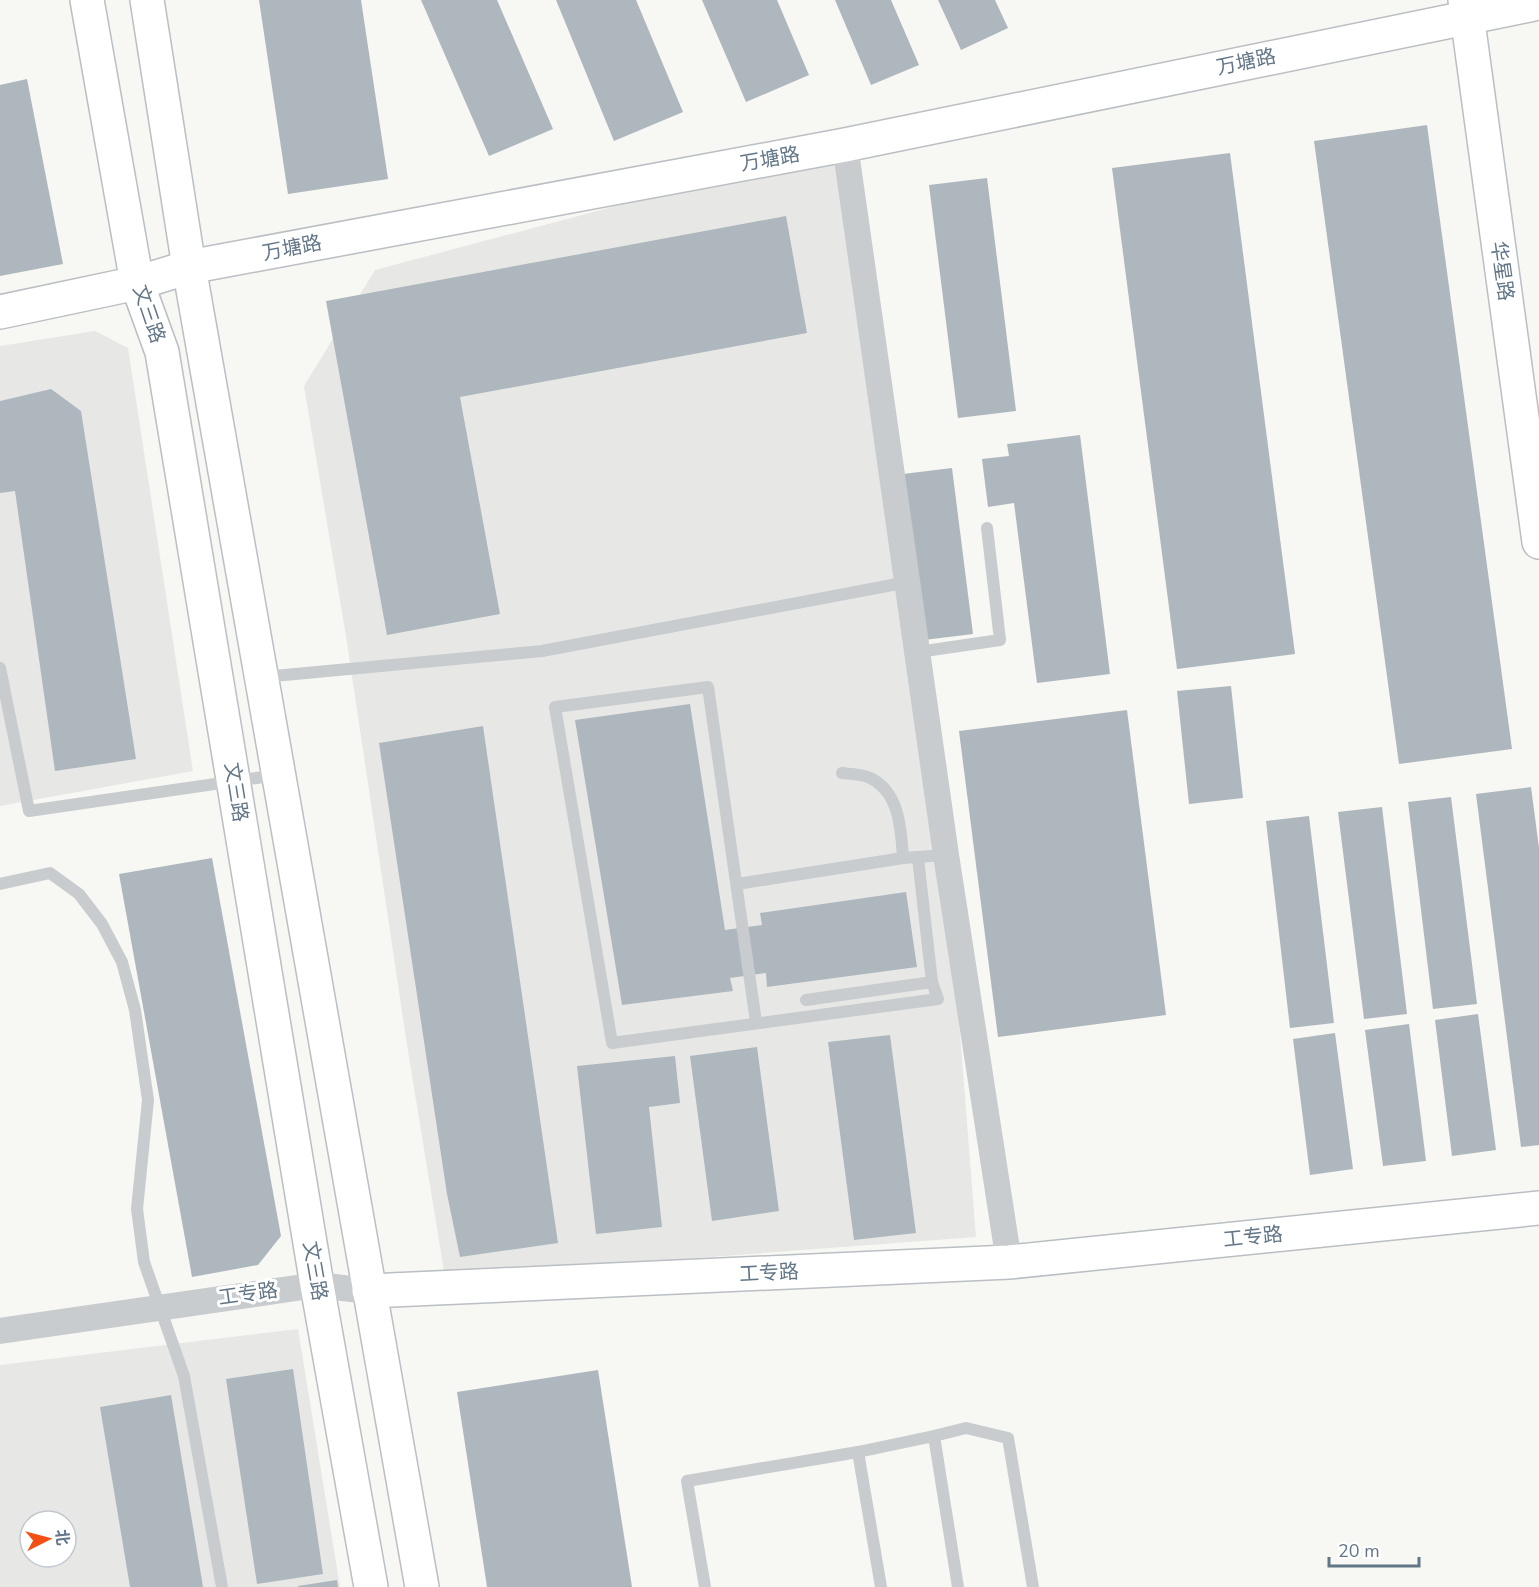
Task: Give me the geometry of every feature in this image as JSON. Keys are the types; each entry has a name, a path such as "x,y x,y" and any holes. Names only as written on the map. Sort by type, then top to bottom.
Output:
{"street":[{"name":"文三路","path":"87,0 138,283 162,352 317,1285 371,1587"},
{"path":"147,0 189,267 422,1587"},
{"name":"万塘路","path":"0,312 138,283 189,267 845,145 1466,8 1539,3"},
{"name":"华星路","path":"1466,8 1539,542"},
{"path":"845,145 946,855 1009,1262"},
{"name":"工专路","path":"0,1331 317,1285 369,1291 1009,1262 1539,1208"}],"lane":[{"path":"918,652 1000,640 987,528"},
{"path":"263,677 542,651 908,582"},
{"path":"0,668 29,811 279,775"},
{"path":"756,1022 708,687 555,707 612,1043 938,999 932,982 918,858"},
{"path":"842,773 870,778 891,795 901,827 903,858"},
{"path":"737,884 903,858 946,855"},
{"path":"0,884 50,873 79,894 102,924 122,962 135,1010 148,1100 137,1209 144,1262 184,1376 222,1587"},
{"path":"806,1000 932,982"},
{"path":"705,1587 687,1481 858,1452 966,1428 1008,1438 1033,1587"},
{"path":"934,1436 958,1587"},
{"path":"858,1452 881,1587"}],"shaded area":[{"path":"845,145 946,855 976,1237 445,1277 407,1045 346,636 304,386 375,270"},
{"path":"95,331 128,348 193,771 0,806 0,346"},
{"path":"298,1329 340,1587 0,1587 0,1365"}],"building":[{"path":"259,0 361,0 388,179 288,194"},
{"path":"421,0 497,0 553,129 489,156"},
{"path":"556,0 636,0 683,112 614,141"},
{"path":"702,0 777,0 809,75 746,102"},
{"path":"835,0 891,0 919,65 871,85"},
{"path":"938,0 995,0 1008,28 961,50"},
{"path":"27,79 63,264 0,276 0,85"},
{"path":"1427,125 1512,749 1399,764 1314,141"},
{"path":"1230,153 1295,654 1177,669 1112,168"},
{"path":"987,178 1016,411 958,418 929,185"},
{"path":"786,216 807,333 460,397 500,614 387,635 326,301"},
{"path":"51,389 81,411 136,759 55,771 15,491 0,493 0,401"},
{"path":"1080,435 1110,674 1037,683 1014,503 988,507 982,459 1009,456 1007,444"},
{"path":"952,468 973,634 924,640 903,474"},
{"path":"1231,686 1243,798 1189,804 1177,691"},
{"path":"690,704 725,930 762,925 760,913 906,892 917,967 767,987 766,973 730,978 733,991 622,1005 575,720"},
{"path":"1127,710 1166,1015 998,1037 959,731"},
{"path":"483,726 558,1243 460,1257 447,1194 379,743"},
{"path":"1531,787 1539,848 1539,1145 1521,1147 1476,794"},
{"path":"1451,797 1477,1004 1433,1009 1408,802"},
{"path":"1382,807 1407,1014 1364,1019 1338,812"},
{"path":"1309,816 1334,1023 1290,1028 1266,821"},
{"path":"212,858 281,1236 258,1265 192,1277 119,874"},
{"path":"1478,1014 1496,1150 1452,1156 1435,1020"},
{"path":"1409,1024 1426,1161 1383,1166 1365,1030"},
{"path":"1335,1033 1353,1169 1310,1175 1293,1039"},
{"path":"890,1035 916,1233 854,1240 828,1042"},
{"path":"757,1047 779,1211 712,1221 690,1056"},
{"path":"675,1056 680,1103 649,1107 662,1227 596,1234 577,1066"},
{"path":"293,1369 323,1574 257,1584 226,1379"},
{"path":"598,1370 632,1587 487,1587 457,1392"},
{"path":"171,1395 203,1587 130,1587 100,1407"},
{"path":"337,1580 338,1587 298,1587 298,1586"}]}
